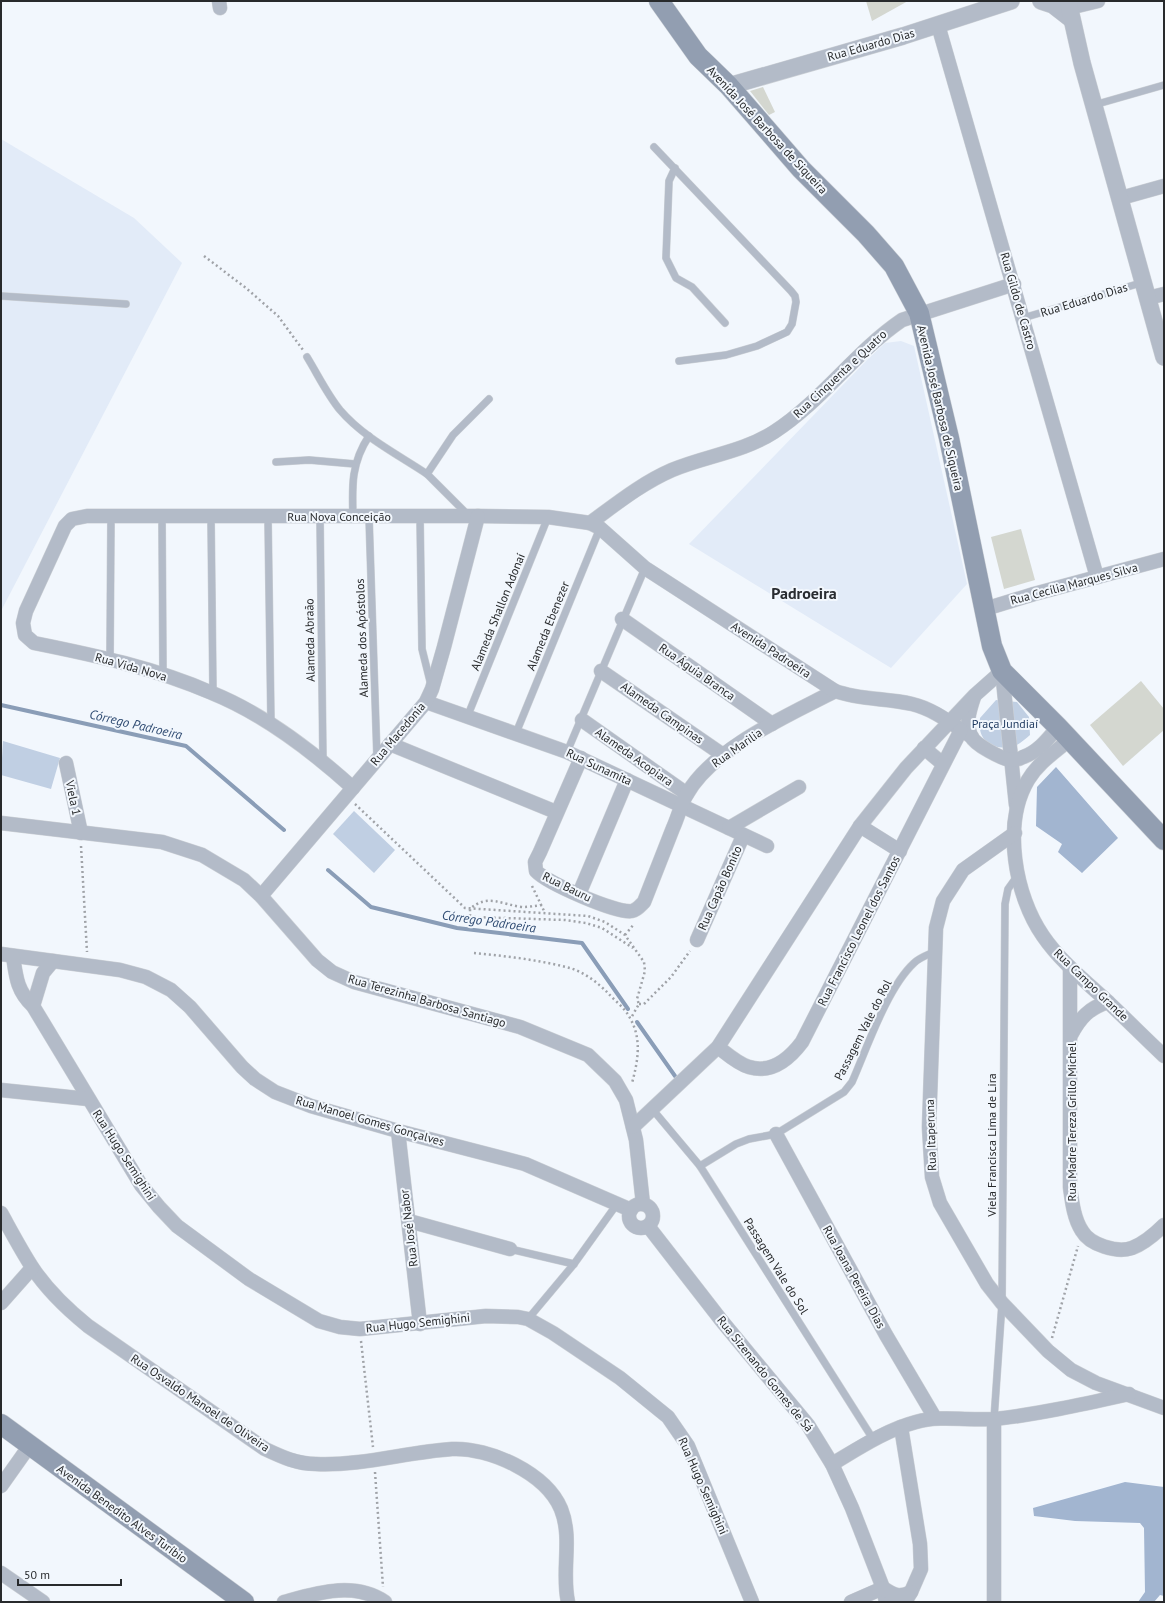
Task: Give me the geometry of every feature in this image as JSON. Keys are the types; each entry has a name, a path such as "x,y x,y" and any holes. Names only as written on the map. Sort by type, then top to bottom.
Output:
{"main road":[{"name":"Avenida José Barbosa de Siqueira","path":"659,1 698,56 729,86 801,170 866,234 894,266 919,313 948,438 992,646 1002,671 1164,840"},
{"name":"Avenida Benedito Alves Turíbio","path":"1,1424 244,1602"}],"street":[{"name":"Rua Eduardo Dias","path":"729,86 938,25 1011,1"},
{"path":"1041,1 1069,10 1098,1"},
{"path":"1069,10 1094,105 1121,198 1152,291 1164,357"},
{"name":"Rua Gildo de Castro","path":"938,25 1024,318 1097,577"},
{"path":"1121,198 1164,186"},
{"name":"Rua Cinquenta e Quatro","path":"595,525 648,482 672,470 742,448 774,432 808,406 888,330 902,320 919,313 1014,284"},
{"name":"Rua Nova Conceição","path":"87,516 548,517 595,525"},
{"name":"Rua Vida Nova","path":"87,516 72,519 65,526 26,611 23,623 24,634 34,643 110,659 213,693 271,724 323,763 350,792"},
{"name":"Rua Macedonia","path":"260,896 426,702 432,689 474,516"},
{"name":"Avenida Padroeira","path":"595,525 645,568 835,691 863,699 912,704 928,710 966,734"},
{"name":"Rua Cecília Marques Silva","path":"985,609 1034,594 1164,559"},
{"name":"Rua Águia Branca","path":"622,619 772,724"},
{"name":"Alameda Campinas","path":"601,671 723,755"},
{"path":"633,1127 653,1110 718,1047 860,826 924,748 975,694 1002,671"},
{"name":"Rua Campo Grande","path":"1002,671 1017,813 1014,853 1023,898 1032,919 1043,938 1070,968 1164,1056"},
{"name":"Rua Marilia","path":"644,902 684,800 702,774 723,755 772,724 835,691"},
{"path":"975,694 969,713 969,724 966,734 984,748 1012,760 1023,758 1034,752 1048,740 1064,734"},
{"name":"Rua Sunamita","path":"426,702 468,715 567,752 627,780 684,800 743,836 767,846"},
{"name":"Alameda Acopiara","path":"582,720 684,800"},
{"name":"Rua Francisco Leonel dos Santos","path":"718,1047 749,1067 759,1068 784,1062 792,1055 802,1042 943,764 966,734"},
{"name":"Rua Campo Grande","path":"1017,813 1028,781 1064,734"},
{"path":"390,744 556,812"},
{"path":"924,748 943,764"},
{"name":"Rua Bauru","path":"581,758 535,862 536,871 555,884 623,911 638,909 644,902"},
{"name":"Viela 1","path":"66,764 81,833"},
{"path":"579,894 627,780"},
{"path":"729,828 799,787"},
{"name":"Rua Terezinha Barbosa Santiago","path":"1,823 162,842 202,855 244,880 317,960 332,972 354,982 520,1027 588,1055 615,1081 626,1100 636,1140 637,1207"},
{"path":"860,826 900,851"},
{"name":"Rua Itaperuna","path":"1015,833 963,870 943,901 936,928 929,1127 932,1177 940,1203 987,1284 1002,1303 1048,1351 1071,1370 1096,1383 1130,1394 1164,1408"},
{"name":"Rua Capão Bonito","path":"697,940 743,836"},
{"name":"Rua Manoel Gomes Gonçalves","path":"7,955 120,970 146,977 171,990 190,1007 242,1067 255,1079 275,1092 311,1106 398,1132 525,1164 617,1204 637,1207"},
{"name":"Rua Hugo Semighini","path":"7,955 23,997 33,1006 141,1185 159,1208 177,1226 249,1279 319,1321 340,1327 360,1329 486,1316 518,1317 528,1319 553,1333 620,1378 668,1416 688,1446 752,1602"},
{"path":"33,1006 39,981 43,973 53,961"},
{"name":"Rua Madre Tereza Grillo Michel","path":"1070,968 1070,1187 1072,1208 1082,1232 1098,1245 1113,1248 1131,1248 1153,1236 1164,1225"},
{"name":"Rua Madre Tereza Grillo Michel","path":"1071,1036 1085,1013 1095,1006 1108,1002"},
{"path":"1,1090 88,1099"},
{"name":"Rua José Nabor","path":"398,1132 404,1196 409,1221 420,1324"},
{"name":"Rua Joana Pereira Dias","path":"776,1134 886,1335 935,1418"},
{"path":"648,1206 653,1212 653,1220 648,1226 640,1228 633,1225 629,1218 637,1207 648,1206"},
{"name":"Rua Osvaldo Manoel de Oliveira","path":"1,1213 32,1268 54,1295 88,1326 264,1449 291,1461 315,1464 374,1461 453,1449 481,1452 513,1464 528,1472 545,1486 560,1508 566,1526 568,1602"},
{"path":"409,1221 510,1249"},
{"name":"Rua Sizenando Gomes de Sá","path":"648,1226 808,1425 832,1464 852,1508 883,1588 886,1602"},
{"path":"1,1303 32,1268"},
{"path":"832,1464 873,1439 901,1427 935,1418 962,1420 994,1419 1062,1409 1130,1394"},
{"path":"994,1419 994,1602"},
{"path":"851,1602 883,1588 895,1596 908,1597 921,1569 920,1544 901,1427"},
{"path":"1,1486 30,1445"},
{"path":"1,1573 43,1602"},
{"path":"284,1602 324,1592 344,1590 361,1592 385,1602"}],"lane":[{"path":"1094,105 1164,85"},
{"path":"654,147 791,291 795,296 796,302 792,324 787,332 757,346 726,355 679,361"},
{"path":"675,168 669,181 666,258 676,278 692,287 724,323"},
{"name":"Rua Eduardo Dias","path":"1024,318 1152,291"},
{"path":"1,296 126,304"},
{"path":"307,357 340,409 369,436 427,474 474,516"},
{"path":"427,474 453,435 489,399"},
{"path":"353,517 352,486 355,464 369,436"},
{"path":"276,462 309,460 355,464"},
{"path":"110,659 111,516"},
{"path":"162,516 163,676"},
{"path":"420,516 422,649 432,689"},
{"path":"211,517 213,693"},
{"path":"268,517 271,724"},
{"name":"Alameda Abraão","path":"320,517 323,763"},
{"name":"Alameda dos Apóstolos","path":"369,517 377,758"},
{"name":"Alameda Shallon Adonaí","path":"468,715 548,517"},
{"name":"Alameda Ebenezer","path":"516,733 595,525"},
{"path":"567,752 582,720 622,619 645,568"},
{"name":"Viela Francisca Lima de Lira","path":"994,1419 1002,1303 1005,904 1008,889 1018,875"},
{"name":"Passagem Vale do Rol","path":"700,1166 736,1144 749,1138 776,1134 844,1092 852,1082 892,991 913,964 919,959 936,951"},
{"name":"Passagem Vale do Sol","path":"653,1110 700,1166 873,1439"},
{"path":"528,1319 574,1264 617,1204"},
{"path":"510,1249 574,1264"}],"path":[{"path":"204,256 246,288 278,316 307,357"},
{"path":"350,792 465,908 588,916 605,922 625,935 644,962 645,971 637,999 639,1004 631,1018"},
{"path":"81,833 88,966"},
{"path":"530,882 542,904 545,913"},
{"path":"470,909 481,902 504,902 522,907 542,904"},
{"path":"470,909 470,915 474,917 565,920 586,923 602,928 634,948"},
{"path":"565,920 568,914"},
{"path":"625,935 635,922"},
{"path":"639,1004 644,1004 671,977 697,940"},
{"path":"474,953 505,956 572,969 590,978 604,989 631,1018 636,1036 639,1059 626,1100"},
{"path":"1048,1351 1082,1232"},
{"path":"360,1329 374,1461 385,1602"}],"shaded area":[{"path":"1,139 134,218 182,263 1,611"},
{"path":"901,341 914,346 967,584 891,668 689,544 867,360 885,343"},
{"path":"1056,767 1118,838 1082,873 1058,852 1062,844 1036,826 1037,787"},
{"path":"1125,1482 1164,1487 1164,1596 1160,1595 1154,1602 1138,1602 1145,1592 1144,1528 1140,1523 1075,1521 1034,1516 1033,1508"}],"green space":[{"name":"Praça Jundiaí","path":"996,700 1017,702 1029,717 1030,735 1012,747 997,747 991,745 983,738 980,718"},
{"path":"3,741 60,758 51,789 1,775"},
{"path":"354,811 395,850 374,873 333,834"}],"building":[{"path":"866,1 908,1 872,21"},
{"path":"763,87 775,112 769,115 750,91"},
{"path":"1021,529 1035,580 1004,589 991,537"},
{"path":"1141,681 1164,709 1164,730 1123,766 1090,725"}],"waterway":[{"name":"Córrego Padroeira","path":"1,705 186,746 284,830"},
{"name":"Córrego Padroeira","path":"328,870 371,907 457,928 582,943 628,1009"},
{"name":"Córrego Padroeira","path":"637,1022 675,1076"}],"district":[{"name":"Padroeira","path":"804,593"}]}
